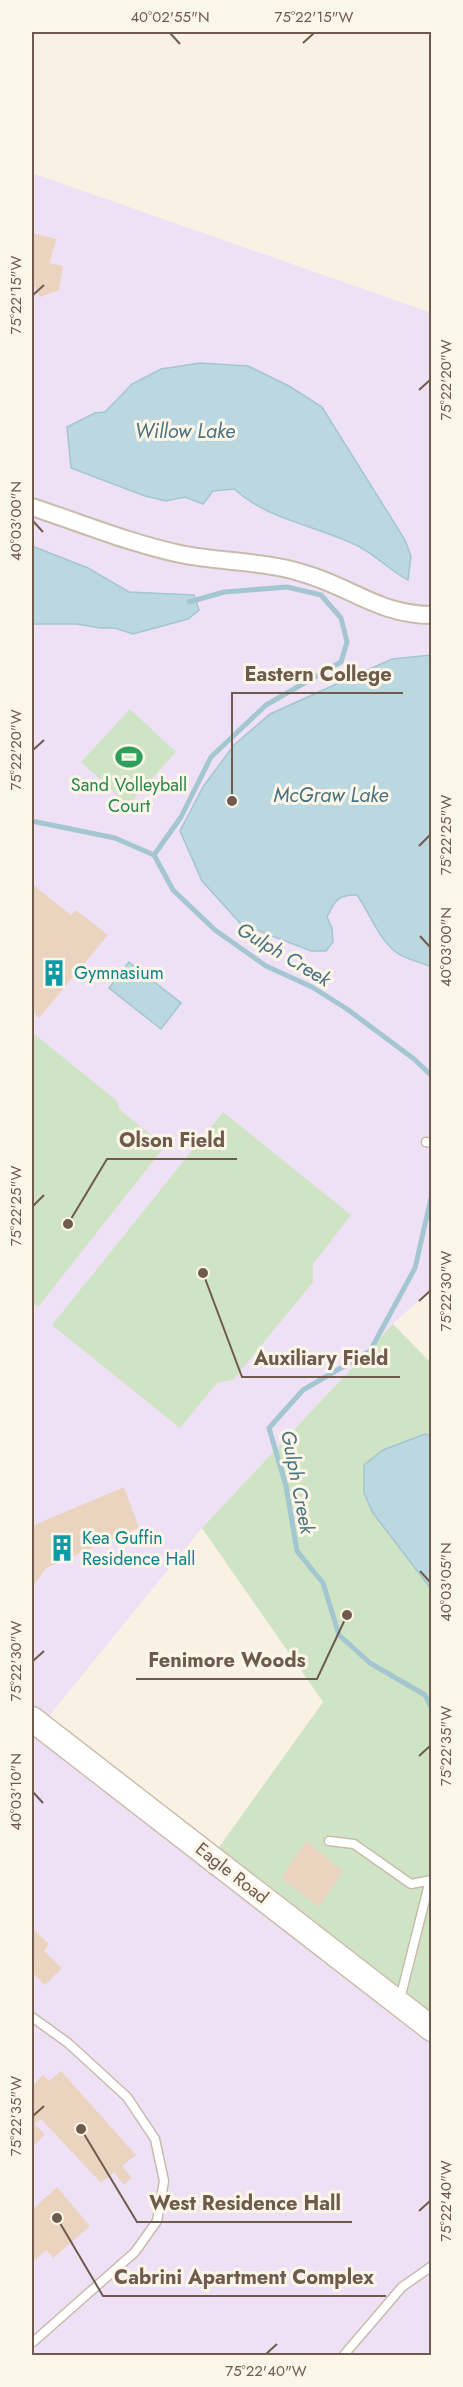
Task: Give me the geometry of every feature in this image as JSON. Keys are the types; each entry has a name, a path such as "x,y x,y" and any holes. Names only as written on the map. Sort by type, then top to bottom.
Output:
{"street":[{"path":"32,507 138,543 181,554 305,573 383,608 412,615 432,615"},
{"name":"Eagle Road","path":"32,1719 432,2029"}],"lane":[{"path":"329,1841 354,1844 411,1884 431,1880 399,2003"},
{"path":"32,2017 68,2043 127,2097 155,2139 164,2181 157,2221 135,2252 32,2343"},
{"path":"343,2355 402,2287 432,2266"}],"shaded area":[{"path":"32,173 432,313 431,1289 393,1324 202,1528 41,1726 431,2029 431,2355 32,2356"}],"green space":[{"name":"Sand Volleyball Court","path":"130,709 176,752 128,805 81,762"},
{"path":"32,1032 117,1101 120,1110 165,1146 38,1307 32,1302"},
{"path":"223,1112 351,1215 313,1264 313,1282 233,1380 217,1383 180,1428 52,1325"},
{"path":"393,1324 431,1363 431,2032 212,1857 323,1702 202,1528"}],"water":[{"name":"Willow Lake","path":"200,363 248,366 289,386 322,407 405,540 411,556 408,580 358,546 278,516 248,500 234,489 213,491 203,504 185,497 166,501 145,496 71,468 67,427 95,413 105,412 132,384 161,369"},
{"path":"32,546 88,568 129,592 194,595 199,610 188,619 133,634 115,628 77,624 32,624"},
{"name":"McGraw Lake","path":"431,655 431,967 401,955 390,947 357,895 341,897 332,907 327,917 332,928 333,942 326,951 311,951 241,924 202,881 180,831 203,787 234,745 270,714 392,659"},
{"path":"129,962 181,1003 161,1029 109,988"},
{"path":"425,1434 432,1437 431,1589 373,1513 364,1493 364,1465 383,1450"}],"building":[{"path":"32,233 57,239 49,263 63,266 59,290 40,297 32,284"},
{"name":"Gymnasium","path":"32,884 71,915 76,910 108,935 39,1018 32,1012"},
{"name":"Kea Guffin Residence Hall","path":"124,1487 139,1528 46,1568 32,1588 32,1526"},
{"path":"306,1841 343,1871 319,1907 281,1878"},
{"path":"32,1928 49,1944 44,1951 62,1968 45,1985 32,1972 35,1965 32,1962"},
{"path":"61,2071 136,2155 122,2166 132,2178 124,2185 114,2172 101,2183 41,2119 34,2124 45,2134 32,2146 32,2086 43,2075 49,2081"},
{"path":"57,2187 90,2226 53,2258 46,2250 32,2263 32,2210"}],"waterway":[{"path":"154,855 181,817 211,757 266,705 341,662 347,642 341,618 321,595 287,587 224,592 189,602"},
{"name":"Gulph Creek","path":"32,821 115,838 154,855 173,890 215,930 266,966 312,987 347,1009 414,1059 432,1076"},
{"name":"Gulph Creek","path":"432,1194 415,1268 370,1351 303,1390 269,1428 286,1486 297,1551 323,1583 339,1635 370,1663 425,1695 432,1709"}],"place":[{"name":"Sand Volleyball Court","path":"129,757"},
{"name":"Eastern College","path":"232,801"},
{"name":"Gymnasium","path":"54,973"},
{"name":"Olson Field","path":"68,1224"},
{"name":"Auxiliary Field","path":"203,1273"},
{"name":"Kea Guffin Residence Hall","path":"62,1548"},
{"name":"Fenimore Woods","path":"347,1615"},
{"name":"West Residence Hall","path":"81,2129"},
{"name":"Cabrini Apartment Complex","path":"57,2218"}]}
